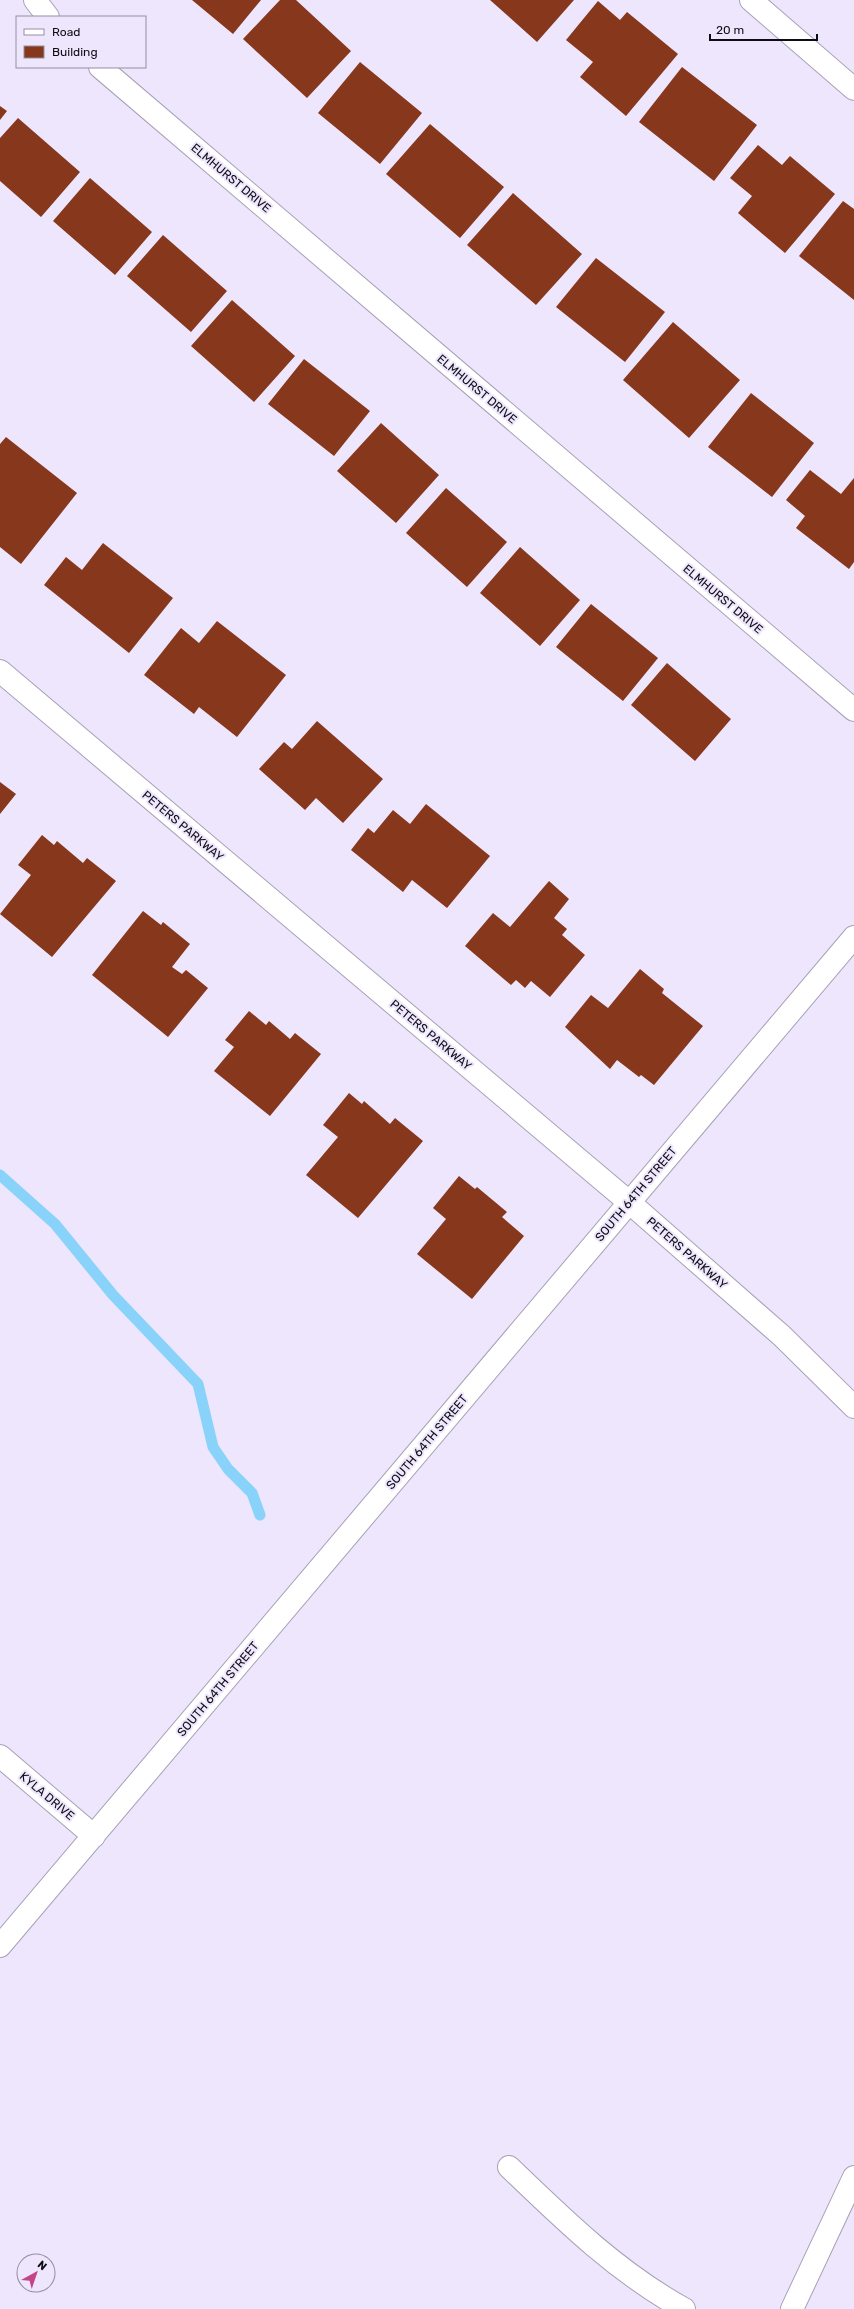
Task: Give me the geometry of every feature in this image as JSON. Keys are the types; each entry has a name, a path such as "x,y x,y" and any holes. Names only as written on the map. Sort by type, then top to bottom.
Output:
{"street":[{"path":"35,0 47,16"},
{"path":"751,0 854,89"},
{"name":"ELMHURST DRIVE","path":"101,68 854,710"},
{"name":"PETERS PARKWAY","path":"0,671 630,1203 782,1336 854,1407"},
{"name":"SOUTH 64TH STREET","path":"0,1946 854,937"},
{"name":"KYLA DRIVE","path":"0,1756 94,1836"},
{"path":"509,2168 608,2258 643,2284 684,2309"},
{"path":"792,2309 854,2177"}],"building":[{"path":"192,0 261,0 233,34"},
{"path":"280,0 296,0 351,51 307,98 243,39"},
{"path":"490,0 574,0 537,42"},
{"path":"598,1 620,20 627,12 678,54 626,116 580,77 593,62 566,40"},
{"path":"360,62 422,113 380,164 318,113"},
{"path":"682,67 757,125 714,181 639,122"},
{"path":"0,106 7,111 0,120"},
{"path":"18,118 80,172 41,217 0,181 0,138"},
{"path":"430,124 504,187 460,238 386,174"},
{"path":"758,145 782,165 790,156 835,194 785,253 738,213 752,196 730,178"},
{"path":"90,178 152,232 115,275 53,221"},
{"path":"513,193 582,254 536,305 467,245"},
{"path":"843,201 854,209 854,300 799,256"},
{"path":"163,235 227,291 191,332 127,276"},
{"path":"596,258 665,312 625,362 556,307"},
{"path":"232,300 295,356 254,402 191,346"},
{"path":"673,322 740,380 689,438 623,380"},
{"path":"304,359 370,411 334,456 268,404"},
{"path":"751,393 814,443 772,497 708,447"},
{"path":"381,423 439,475 396,523 337,471"},
{"path":"6,437 77,493 21,564 0,547 0,444"},
{"path":"810,470 841,494 854,478 854,562 849,569 796,528 805,516 786,500"},
{"path":"446,488 507,542 467,587 406,533"},
{"path":"103,543 173,598 129,653 44,585 66,557 82,570"},
{"path":"520,547 580,600 540,646 480,593"},
{"path":"591,604 658,658 623,701 556,647"},
{"path":"217,621 286,675 237,737 199,707 194,714 144,675 181,628 199,643"},
{"path":"667,663 731,719 695,761 631,705"},
{"path":"317,721 383,779 343,823 316,798 305,810 259,769 284,742 292,749"},
{"path":"0,782 16,794 0,814"},
{"path":"426,804 490,856 447,908 412,880 403,892 351,850 368,828 374,833 393,810 410,824"},
{"path":"42,835 54,845 57,841 83,863 87,858 116,881 52,957 0,914 31,875 18,865"},
{"path":"549,881 569,899 554,918 567,929 562,935 585,955 550,997 531,981 525,988 516,980 511,985 465,946 493,913 510,927"},
{"path":"143,911 161,925 163,922 190,944 172,967 182,974 186,970 208,988 168,1037 92,975"},
{"path":"640,969 664,989 662,993 703,1026 654,1085 641,1075 639,1077 617,1060 610,1069 565,1027 591,995 608,1008"},
{"path":"249,1011 266,1025 269,1021 290,1039 295,1033 321,1054 270,1116 214,1071 234,1047 225,1040"},
{"path":"349,1093 362,1104 364,1101 390,1124 395,1118 423,1141 358,1218 306,1175 338,1137 323,1125"},
{"path":"459,1176 475,1189 477,1187 507,1212 502,1217 524,1236 472,1299 417,1254 446,1219 433,1208"}],"waterway":[{"path":"0,1175 55,1224 113,1295 198,1384 213,1447 228,1469 252,1493 260,1515"}]}
